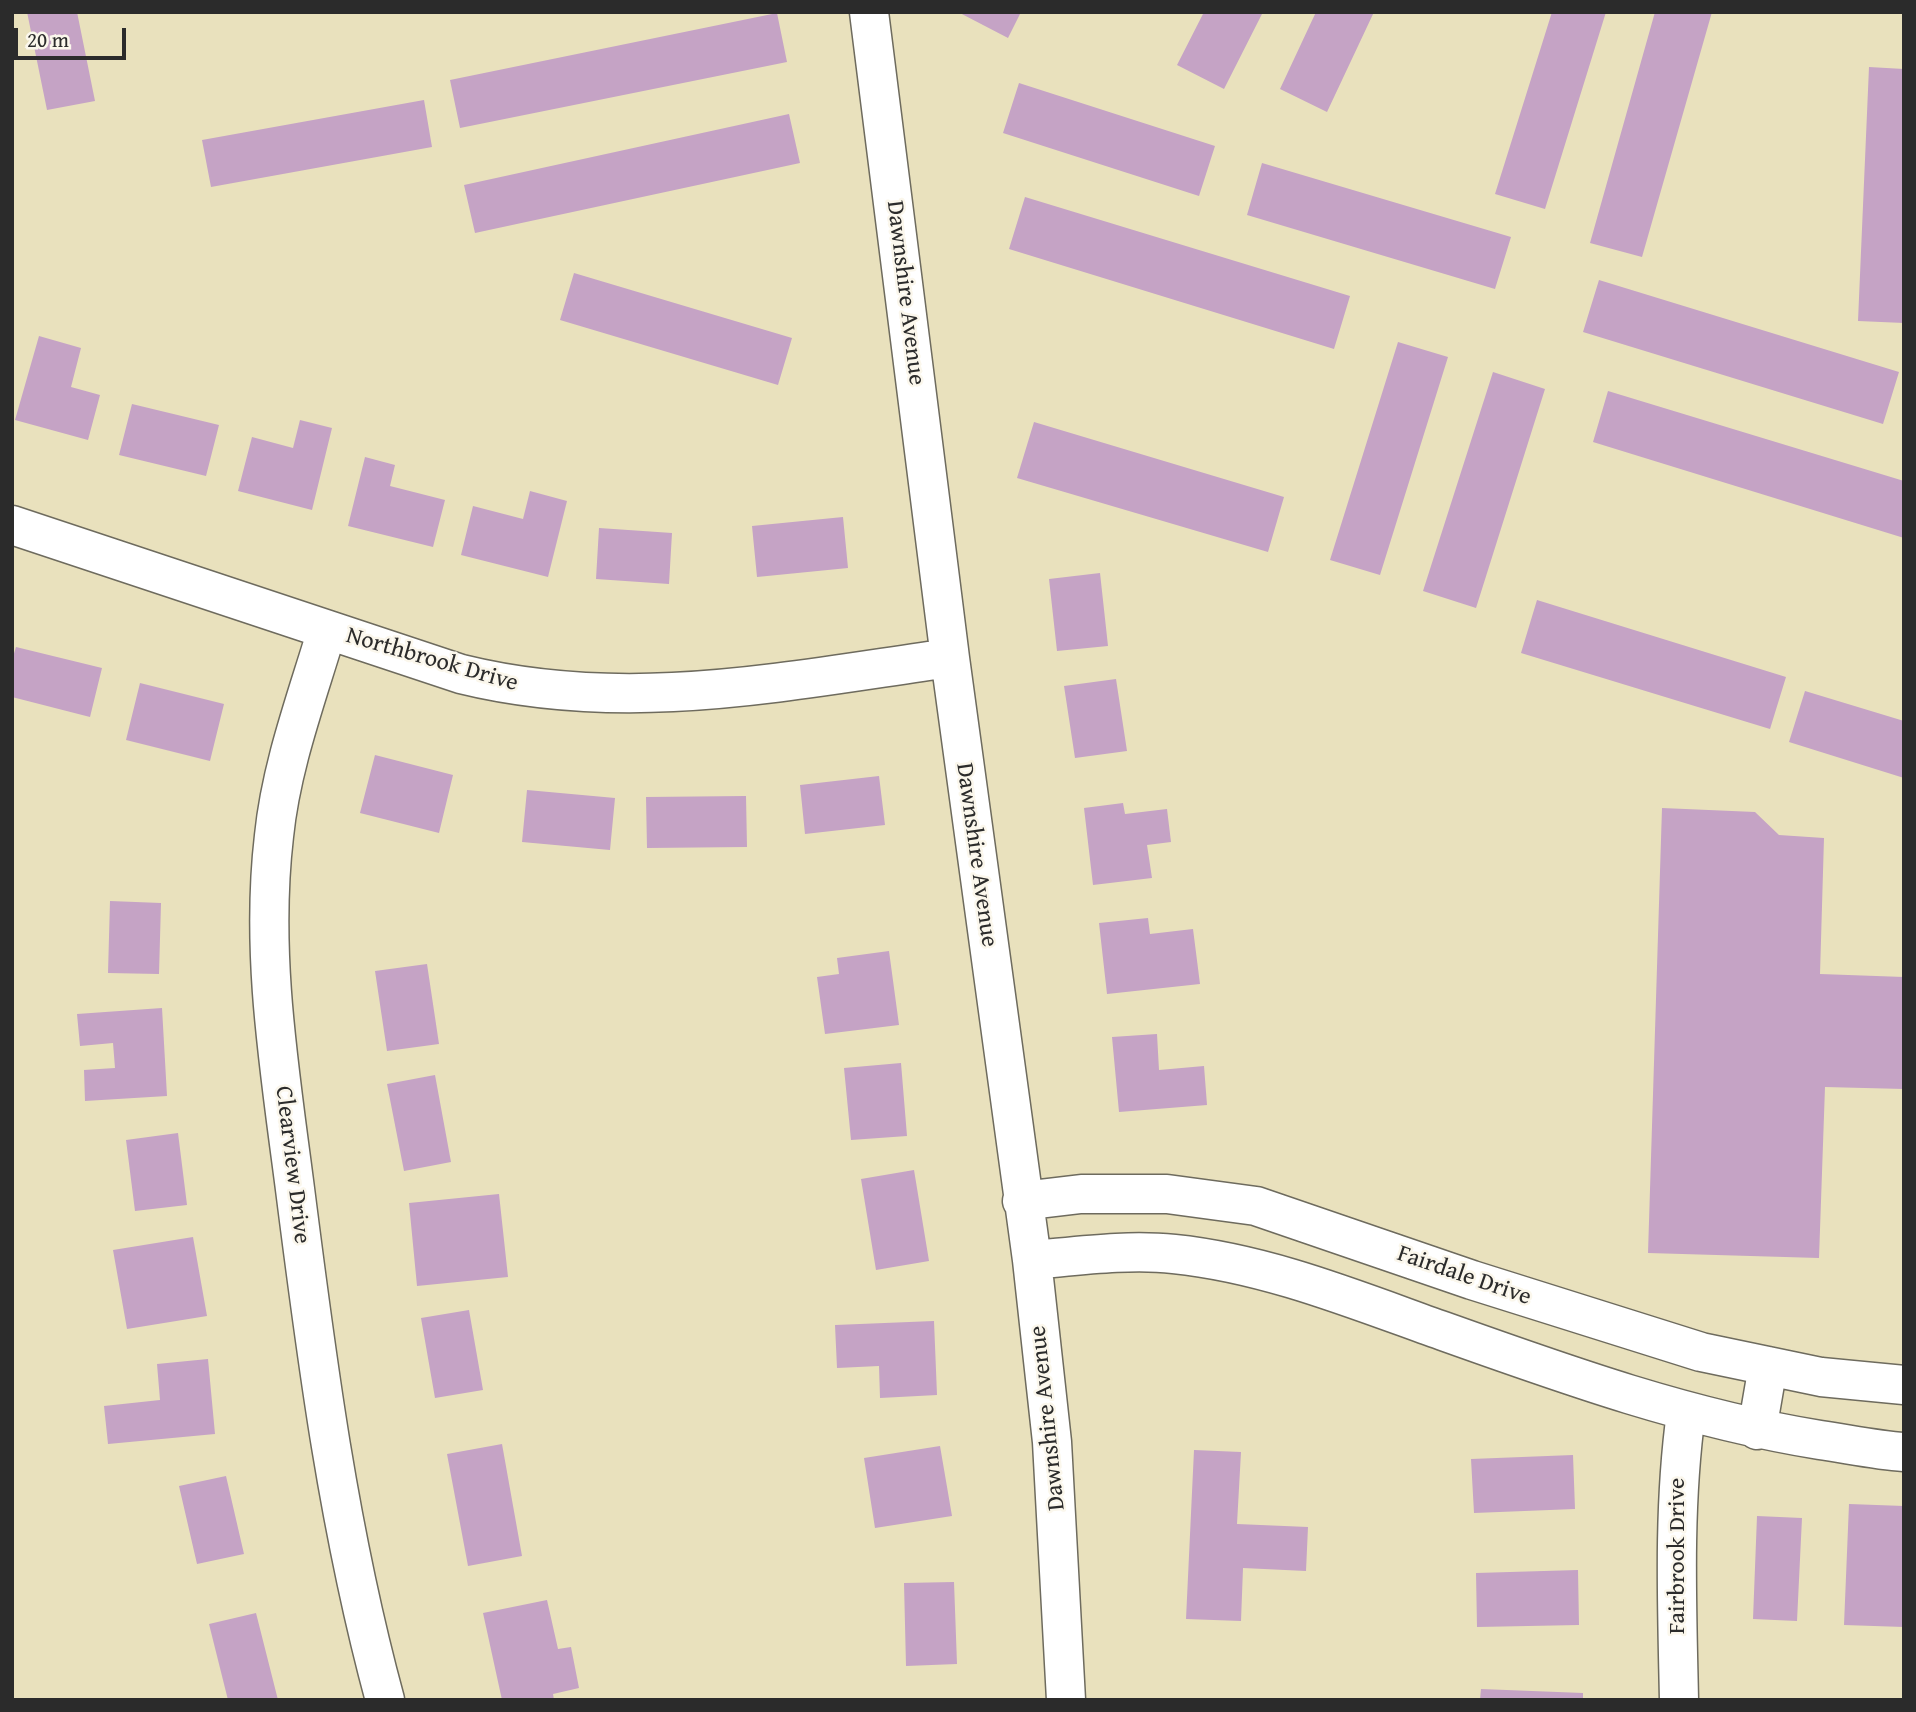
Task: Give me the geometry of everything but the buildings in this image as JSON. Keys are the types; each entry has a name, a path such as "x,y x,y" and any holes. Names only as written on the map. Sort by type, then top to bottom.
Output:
{"street":[{"name":"Dawnshire Avenue","path":"869,12 950,658 1032,1260 1052,1442 1066,1700"},
{"name":"Northbrook Drive","path":"12,525 474,677 578,694 617,695 725,689 950,658"},
{"name":"Clearview Drive","path":"327,630 291,755 274,833 267,913 273,1014 323,1412 345,1535 385,1700"},
{"name":"Fairdale Drive","path":"1022,1201 1081,1194 1167,1194 1256,1206 1472,1280 1701,1352 1821,1377 1904,1385"},
{"path":"1032,1260 1080,1255 1173,1254 1234,1264 1337,1293 1590,1384 1686,1413 1757,1430 1904,1452"},
{"path":"1453,1335 1472,1280"},
{"path":"1757,1430 1768,1366"},
{"name":"Fairbrook Drive","path":"1679,1700 1675,1539 1677,1477 1686,1413"}]}
